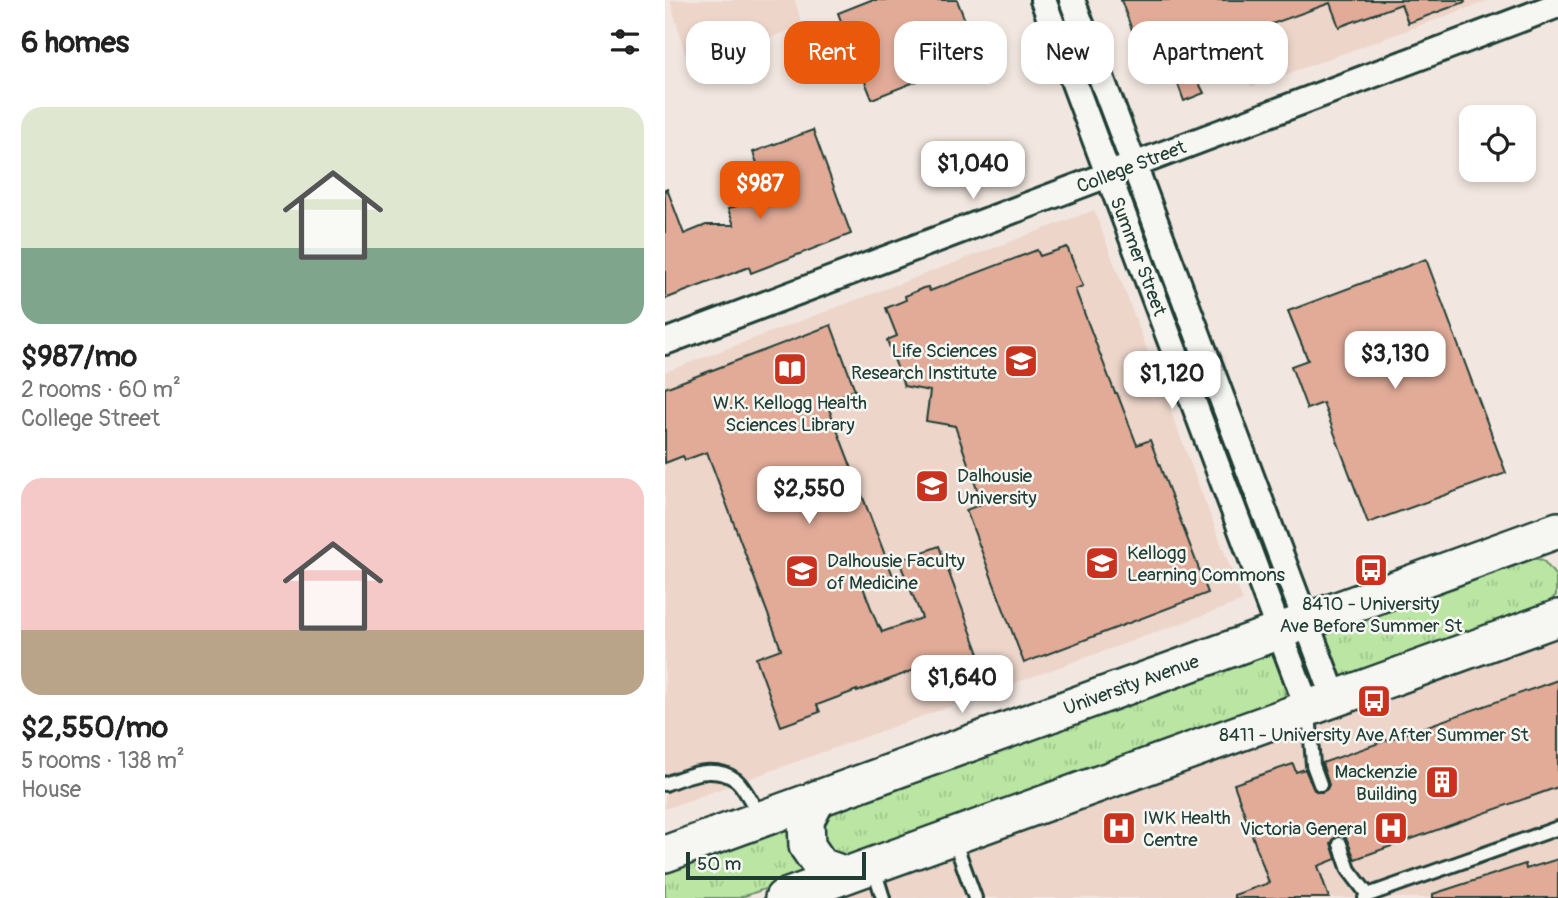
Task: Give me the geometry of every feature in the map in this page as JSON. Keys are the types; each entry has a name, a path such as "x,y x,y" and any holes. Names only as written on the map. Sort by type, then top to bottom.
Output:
{"street":[{"name":"Summer Street","path":"1042,0 1108,175 1293,626"},
{"name":"Summer Street","path":"1072,0 1134,165 1322,704"},
{"name":"College Street","path":"665,342 1558,5"},
{"name":"University Avenue","path":"665,854 1557,532"},
{"path":"783,898 867,880 953,837 1558,618"},
{"path":"818,798 806,820 807,846 821,866 867,880"}],"lane":[{"path":"1320,785 1313,765 1322,704"},
{"path":"665,784 694,773 717,771 737,781 761,819"},
{"path":"1340,844 1349,870 1366,897 1558,828"},
{"path":"953,837 975,898"}],"shaded area":[{"path":"670,0 795,0 801,21 784,21 784,32 770,38 770,21 686,21 686,57"},
{"path":"1220,0 1490,0 1288,74 1288,21 1227,21"},
{"name":"Dalhousie University","path":"1094,210 1243,601 665,809 665,372"},
{"name":"Victoria General","path":"1558,637 1558,898 825,898 1201,757"}],"green space":[{"path":"1525,557 1543,560 1556,576 1556,595 1542,610 1350,677 1339,678 1323,642 1326,632"},
{"path":"1266,652 1274,657 1286,689 1284,698 1275,704 841,861 831,860 815,819 821,811"},
{"path":"795,821 813,872 739,898 665,898 665,867"}],"building":[{"path":"871,0 957,0 965,21 894,21 894,84 910,84 872,99 866,84 880,84 880,21 841,21 838,13"},
{"path":"1121,0 1465,2 1408,23 1401,4 1339,27 1330,3 1280,21 1129,21"},
{"path":"1178,84 1200,84 1204,93 1184,101"},
{"path":"813,130 851,234 751,273 749,267 665,299 665,189 684,234 706,225 734,225 728,209 768,194 753,152"},
{"path":"1067,247 1083,286 1075,289 1115,393 1137,445 1150,440 1208,593 1024,663 966,510 982,504 955,426 926,421 930,391 904,386 887,340 897,336 886,308 906,300 905,296 923,288 928,287 930,291 1037,250 1040,256"},
{"path":"1426,259 1506,473 1368,523 1323,403 1307,409 1291,366 1308,360 1288,311"},
{"path":"831,325 855,390 826,401 893,576 863,587 878,626 882,632 922,618 899,561 939,546 979,654 940,669 937,661 857,690 817,705 820,712 781,726 756,658 781,649 707,452 685,460 683,456 665,463 665,388"},
{"name":"Mackenzie Building","path":"1558,680 1558,787 1355,859 1346,838 1337,836 1331,843 1336,859 1318,866 1329,898 1234,898 1234,895 1269,883 1234,784 1293,764 1296,772 1305,769 1314,790 1322,792 1329,785 1322,763"},
{"path":"1558,859 1558,898 1433,898 1433,894 1525,864 1526,869"}],"place":[{"name":"Life Sciences Research Institute","path":"1021,361"},
{"name":"W.K. Kellogg Health Sciences Library","path":"790,369"},
{"name":"Dalhousie University","path":"932,486"},
{"name":"Kellogg Learning Commons","path":"1102,563"},
{"name":"8410 - University Ave Before Summer St","path":"1371,570"},
{"name":"Dalhousie Faculty of Medicine","path":"802,571"},
{"name":"8411 - University Ave After Summer St","path":"1374,701"},
{"name":"Mackenzie Building","path":"1442,782"},
{"name":"IWK Health Centre","path":"1119,828"},
{"name":"Victoria General","path":"1391,828"}]}
